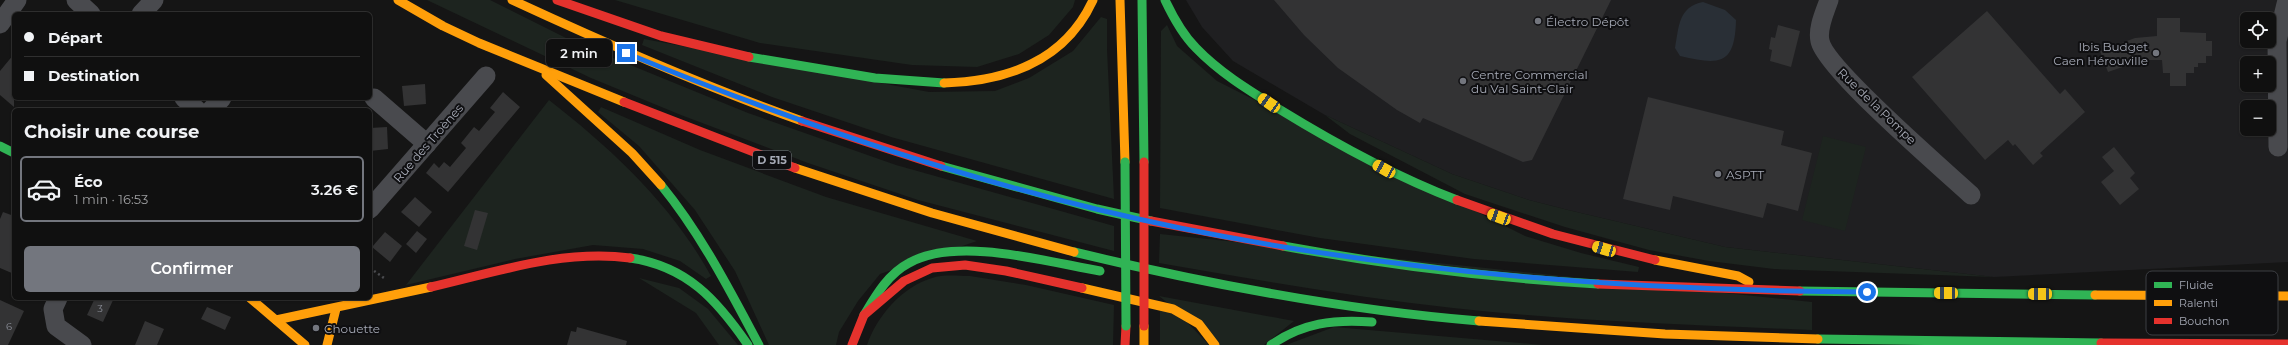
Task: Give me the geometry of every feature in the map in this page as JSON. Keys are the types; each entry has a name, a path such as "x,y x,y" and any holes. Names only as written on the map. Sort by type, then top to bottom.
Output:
{"main road":[{"name":"D 515","path":"398,0 455,32 539,68 747,152 842,184 957,220 1080,253 1163,273 1265,292 1395,312 1572,330 1736,338 2288,344"},
{"path":"512,0 612,47 794,119 968,176 1069,203 1180,228 1301,250 1462,272 1615,284 1762,289 2146,294"},
{"path":"557,0 626,25 761,59 876,79 952,83 974,82 999,77 1033,63 1054,50 1075,32 1086,16 1093,0"},
{"path":"1120,0 1125,162 1125,345"},
{"path":"1142,0 1144,345"},
{"path":"1165,0 1186,39 1218,69 1295,120 1384,169 1510,221 1604,249 1662,263 1738,276 1762,289"},
{"path":"539,68 632,153 651,172 682,210 713,258 758,345"},
{"path":"0,146 12,152"},
{"path":"852,345 864,315 885,282 908,263 931,253 966,251 1003,254 1096,271 1163,273"},
{"path":"276,320 336,309 551,261 606,256 649,262 668,268 686,277 716,301 748,345"},
{"path":"864,315 900,284 924,270 938,267 975,266 1173,309 1199,324 1215,345"},
{"path":"2278,296 2288,296"},
{"path":"252,300 305,345"},
{"path":"327,345 336,309"},
{"path":"1271,345 1286,335 1318,322 1333,320 1373,322 1395,312"}],"street":[{"path":"0,24 17,0"},
{"path":"76,0 89,12"},
{"path":"143,12 154,0"},
{"name":"Rue de la Pompe","path":"1829,0 1821,23 1820,42 1832,61 1872,104 1971,195"},
{"path":"2278,147 2277,41 2287,0"},
{"name":"Rue des Troènes","path":"372,207 486,76"},
{"path":"374,98 427,144"},
{"path":"186,100 195,108"},
{"path":"213,108 220,100"},
{"path":"57,300 53,308 56,326 82,345"}],"path":[{"path":"372,269 387,280"}],"shaded area":[{"path":"427,0 490,0 574,42 748,113 896,165 1114,226 1114,251 918,200 808,163 681,115 591,78"},
{"path":"615,0 1075,0 1073,7 1049,35 1019,54 977,67 912,65 760,43"},
{"path":"1186,0 2288,0 2288,262 1994,277 1725,247 1529,200 1452,174 1325,115 1233,61 1202,27"},
{"path":"1703,2 1725,10 1736,20 1735,35 1728,54 1722,59 1715,61 1705,61 1680,56 1675,48 1679,26 1684,13 1689,8"},
{"path":"1101,17 1107,19 1114,199 891,137 772,97 642,45 644,39 929,92 995,91 1029,78 1073,51"},
{"path":"1167,25 1177,46 1217,81 1525,236 1581,253 1639,267 1638,272 1474,259 1320,238 1160,208 1161,31"},
{"path":"549,100 618,158 639,180 678,225 711,276 706,279 680,261 643,249 593,245 515,259 406,285"},
{"path":"601,107 700,150 826,197 977,241 880,274 858,301 839,332 836,345 769,345 735,271 695,210 639,146 598,112"},
{"path":"1325,115 1452,174 1529,200 1568,210 1725,247 1994,277 1774,269 1709,261 1649,250 1565,227 1465,194 1350,134"},
{"path":"1823,136 1866,147 1845,231 1802,220"},
{"path":"1160,234 1812,302 1812,330 1632,322 1542,316 1416,304 1269,282 1159,263"},
{"path":"970,276 1026,285 1114,305 1113,345 867,345 871,334 884,313 911,288 921,282 936,277"},
{"path":"639,278 679,288 708,309 738,345 719,345 696,313"},
{"path":"1159,296 1294,321 1264,345 1220,345"},
{"path":"1160,309 1182,317 1209,345 1160,345"},
{"path":"1334,327 1543,345 1286,345"}],"building":[{"name":"Centre Commercial du Val Saint-Clair","path":"1274,0 1611,0 1532,160 1523,162 1423,118 1420,123 1397,110 1338,68 1304,35"},
{"path":"1987,11 2060,94 2065,89 2085,112 2040,153 2043,156 2033,165 2015,144 2013,146 2008,140 1985,160 1912,77"},
{"name":"Ibis Budget Caen Hérouville","path":"2157,18 2180,18 2180,32 2206,33 2206,41 2212,41 2212,56 2206,56 2206,63 2198,63 2198,67 2194,67 2194,73 2186,73 2186,86 2170,86 2170,73 2163,73 2162,60 2143,60 2108,72 2100,51 2135,38 2157,36"},
{"path":"1778,25 1800,31 1791,67 1770,61 1772,50 1769,49 1771,37 1775,38"},
{"path":"12,56 12,100 14,100 14,107 0,95 0,71"},
{"path":"425,84 426,104 404,106 402,86"},
{"path":"503,92 520,107 448,192 426,173 434,163 439,168 444,162 450,167 466,148 461,143 474,127 479,131 495,112 490,108"},
{"name":"ASPTT","path":"1648,97 1784,131 1781,145 1812,153 1798,211 1767,203 1763,218 1673,196 1670,210 1623,199"},
{"path":"387,127 388,149 372,151 372,128"},
{"path":"2114,147 2135,173 2130,178 2139,189 2120,205 2101,182 2114,171 2102,157"},
{"path":"415,197 432,212 419,227 401,212"},
{"path":"475,210 488,213 477,250 464,246"},
{"path":"3,212 12,215 12,273 0,268 0,219"},
{"path":"417,231 427,239 416,253 406,244"},
{"path":"385,232 402,246 390,262 372,247"},
{"path":"0,300 24,311 8,345 0,345"},
{"path":"94,300 113,300 103,322 87,315"},
{"path":"207,307 231,317 225,330 201,319"},
{"path":"145,321 164,329 157,345 135,345"},
{"path":"577,327 627,341 626,345 567,345 571,331 576,332"}],"traffic: fast":[{"path":"1142,0 1144,162"},
{"path":"1165,0 1178,25 1191,43 1215,66 1236,81 1279,109 1344,147 1411,181 1457,200"},
{"path":"749,57 875,78 944,83"},
{"path":"0,146 12,152"},
{"path":"1125,162 1126,326"},
{"path":"941,166 1097,209 1151,221"},
{"path":"661,185 702,242 759,345"},
{"path":"1283,246 1440,270 1598,284"},
{"path":"864,315 883,286 895,273 909,263 929,255 977,251 1029,257 1100,271"},
{"path":"1074,252 1174,275 1326,303 1479,321"},
{"path":"630,258 650,262 668,269 684,277 699,288 712,300 748,345"},
{"path":"1800,291 2095,295"},
{"path":"1271,345 1295,332 1319,324 1345,321 1372,322"},
{"path":"1818,339 2101,343"}],"traffic: slow":[{"path":"398,0 443,26 479,43 624,102"},
{"path":"512,0 583,33 656,64 728,94 802,121"},
{"path":"944,83 990,78 1012,72 1032,64 1050,53 1067,38 1081,21 1093,0"},
{"path":"1120,0 1125,162"},
{"path":"546,75 632,153 661,185"},
{"path":"795,168 932,213 1074,252"},
{"path":"1655,260 1738,276 1749,282"},
{"path":"372,300 431,287"},
{"path":"1082,288 1173,309 1199,324 1215,345"},
{"path":"2095,295 2146,295"},
{"path":"2278,296 2288,296"},
{"path":"252,300 305,345"},
{"path":"276,320 370,300"},
{"path":"327,345 336,309"},
{"path":"1479,321 1665,334 1818,339"},
{"path":"1144,326 1144,345"}],"traffic: jam":[{"path":"557,0 661,36 749,57"},
{"path":"624,102 795,168"},
{"path":"802,121 941,166"},
{"path":"1144,162 1144,326"},
{"path":"1457,200 1553,234 1655,260"},
{"path":"1151,221 1283,246"},
{"path":"431,287 505,269 555,259 605,256 630,258"},
{"path":"852,345 864,315 904,281 932,268 965,265 1006,271 1082,288"},
{"path":"1598,284 1800,291"},
{"path":"1125,345 1126,326"},
{"path":"2101,343 2288,344"}],"place":[{"name":"Électro Dépôt","path":"1538,21"},
{"name":"Ibis Budget Caen Hérouville","path":"2156,53"},
{"name":"Centre Commercial du Val Saint-Clair","path":"1463,81"},
{"name":"ASPTT","path":"1718,174"},
{"name":"Chouette","path":"316,328"}],"route":[{"path":"626,53 699,83 794,119 968,176 1062,201 1180,228 1301,250 1367,260 1524,278 1680,288 1867,292"}]}
